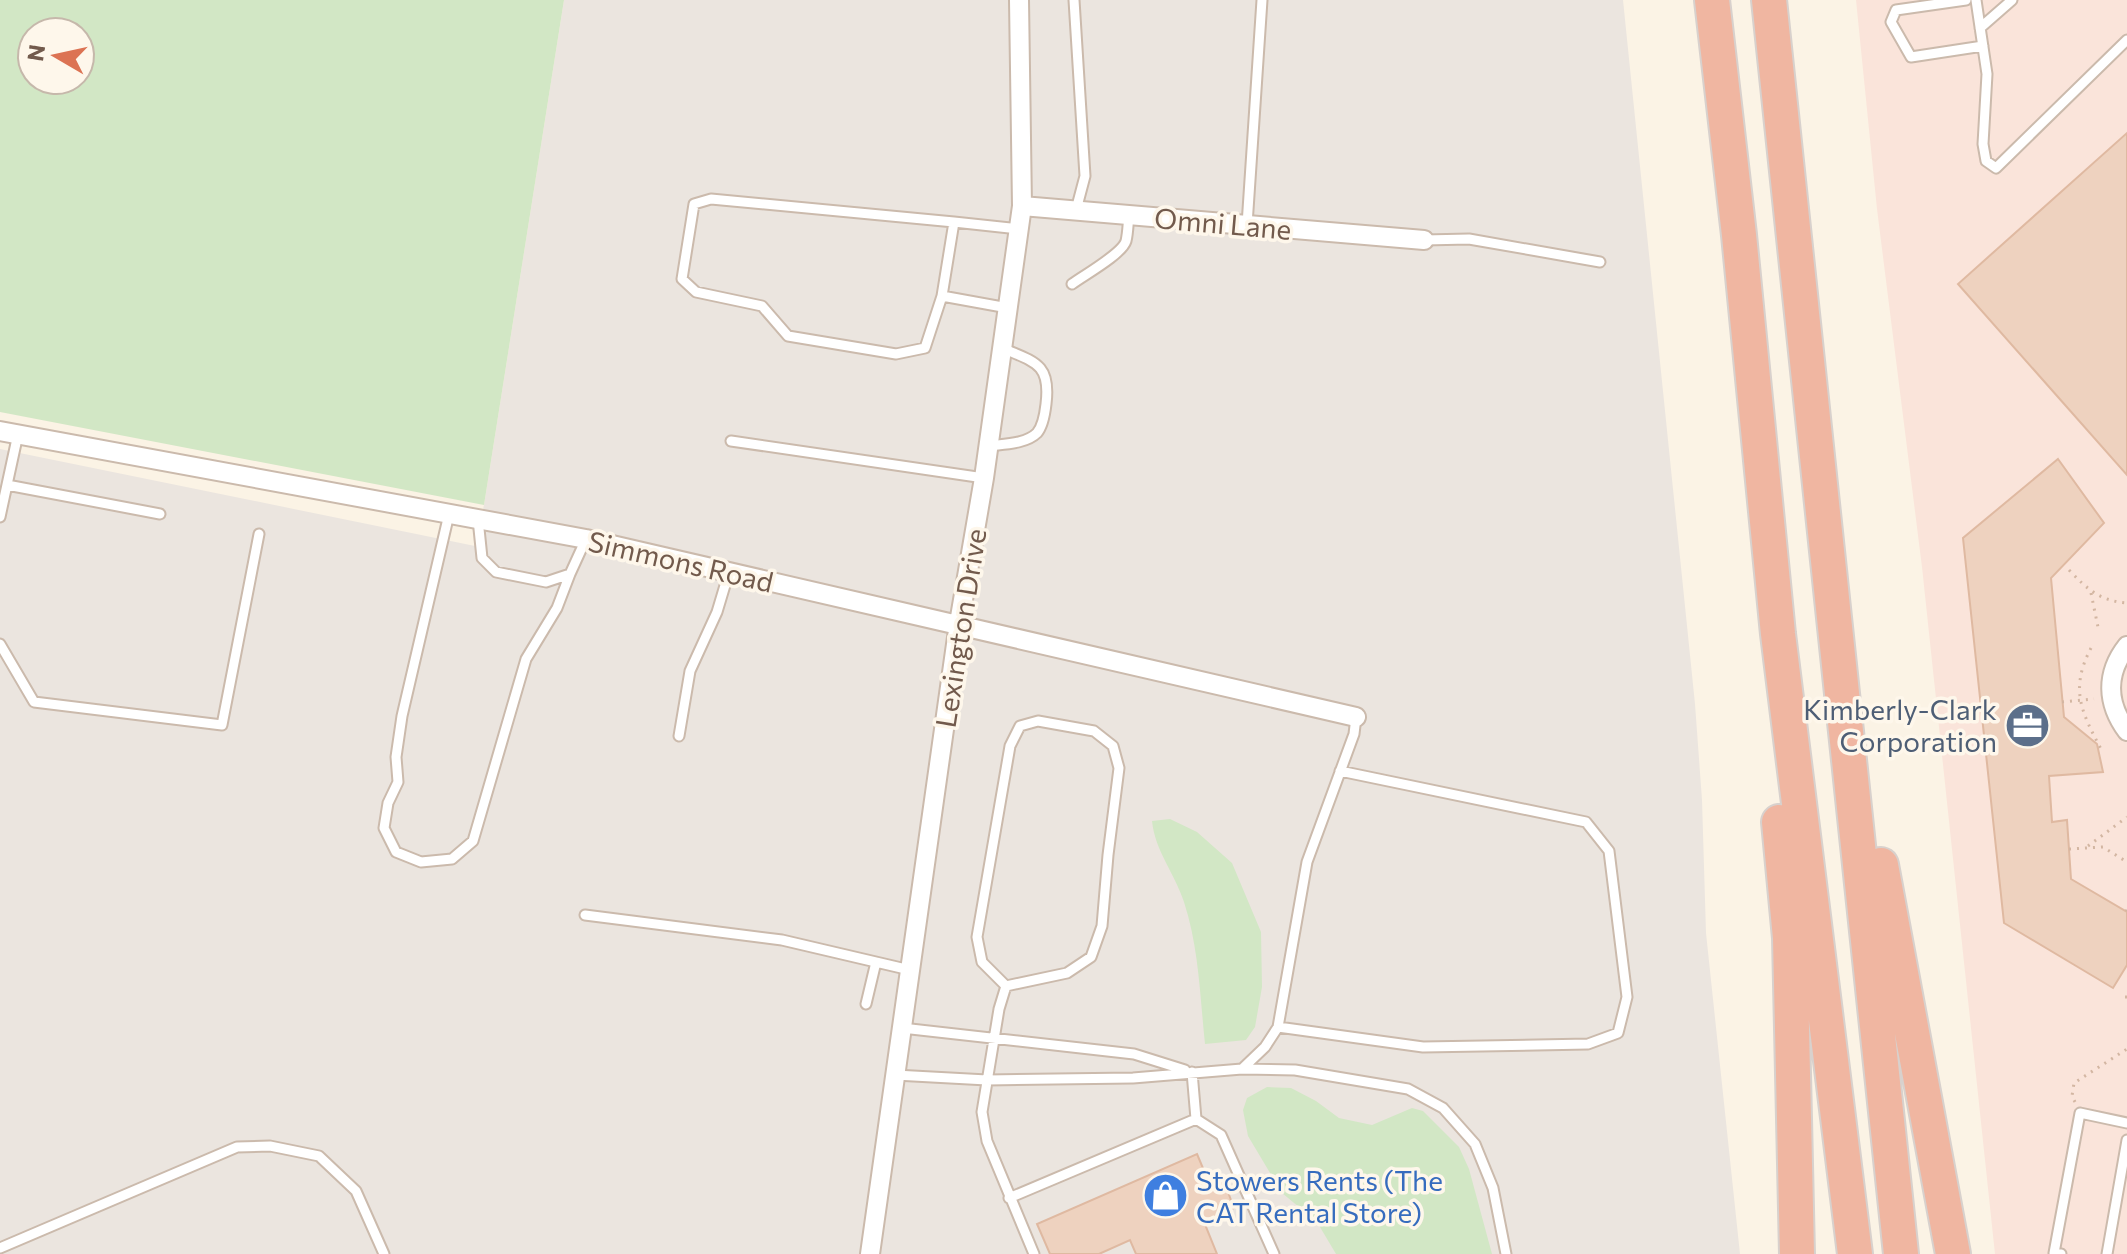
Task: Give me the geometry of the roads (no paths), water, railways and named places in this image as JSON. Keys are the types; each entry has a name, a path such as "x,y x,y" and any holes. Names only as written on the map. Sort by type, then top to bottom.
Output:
{"highway":[{"path":"1712,0 1739,235 1778,634 1855,1254"},
{"path":"1769,0 1901,1254"},
{"path":"1831,572 1848,641 1886,900 1953,1254"},
{"path":"1778,634 1777,801 1790,938 1797,1254"}],"street":[{"name":"Lexington Drive","path":"870,1254 959,623 989,446 1022,206 1019,0"},
{"name":"Omni Lane","path":"1022,206 1424,240"},
{"name":"Simmons Road","path":"9,432 586,539 1356,717"},
{"path":"2127,646 2118,658 2111,677 2111,698 2117,717 2127,731"}],"lane":[{"path":"1074,0 1085,176 1076,210"},
{"path":"1247,225 1262,0"},
{"path":"1966,0 1896,10 1891,22 1911,57 1983,46"},
{"path":"1976,0 1987,74 1983,144 1986,161 1996,168 2127,40"},
{"path":"1980,28 2012,0"},
{"path":"954,222 942,296 925,348 896,354 788,336 762,306 696,292 682,279 694,204 711,199 954,222 1019,229"},
{"path":"1072,284 1118,255 1126,242 1129,215"},
{"path":"1424,240 1469,239 1600,262"},
{"path":"942,296 1008,308"},
{"path":"989,446 1023,441 1037,433 1045,416 1049,383 1043,369 1002,348"},
{"path":"0,517 7,485 9,432"},
{"path":"731,441 984,478"},
{"path":"7,485 160,514"},
{"path":"449,514 402,716 396,757 398,782 388,803 384,828 396,852 421,862 452,859 473,841 526,659 557,608 586,539"},
{"path":"478,519 482,558 496,572 546,582 570,574"},
{"path":"0,644 34,702 222,725 259,534"},
{"path":"679,736 690,671 717,612 729,572"},
{"path":"1242,1069 1265,1047 1278,1027 1307,862 1354,734 1356,717"},
{"path":"1038,721 1094,731 1113,746 1119,768 1102,926 1091,957 1067,973 1006,986 982,962 977,937 1010,746 1020,726 1038,721"},
{"path":"1278,1027 1423,1047 1588,1044 1618,1033 1627,997 1609,851 1586,822 1340,771"},
{"path":"585,915 782,940 910,970"},
{"path":"866,1004 876,962"},
{"path":"1006,986 999,1009 982,1112 987,1141 1034,1254"},
{"path":"902,1028 1134,1054 1192,1072"},
{"path":"895,1075 987,1080 1133,1078 1242,1069 1295,1070 1408,1089 1443,1108 1475,1144 1493,1188 1506,1254"},
{"path":"1192,1072 1196,1119"},
{"path":"2061,1254 2054,1253 2080,1113 2127,1123"},
{"path":"1009,1198 1196,1119"},
{"path":"1196,1119 1221,1135 1274,1254"},
{"path":"2107,1254 2127,1140"},
{"path":"0,1248 237,1147 270,1146 319,1156 356,1191 384,1254"}],"place":[{"name":"Kimberly-Clark Corporation","path":"2028,725"},
{"name":"Stowers Rents (The CAT Rental Store)","path":"1165,1196"}]}
